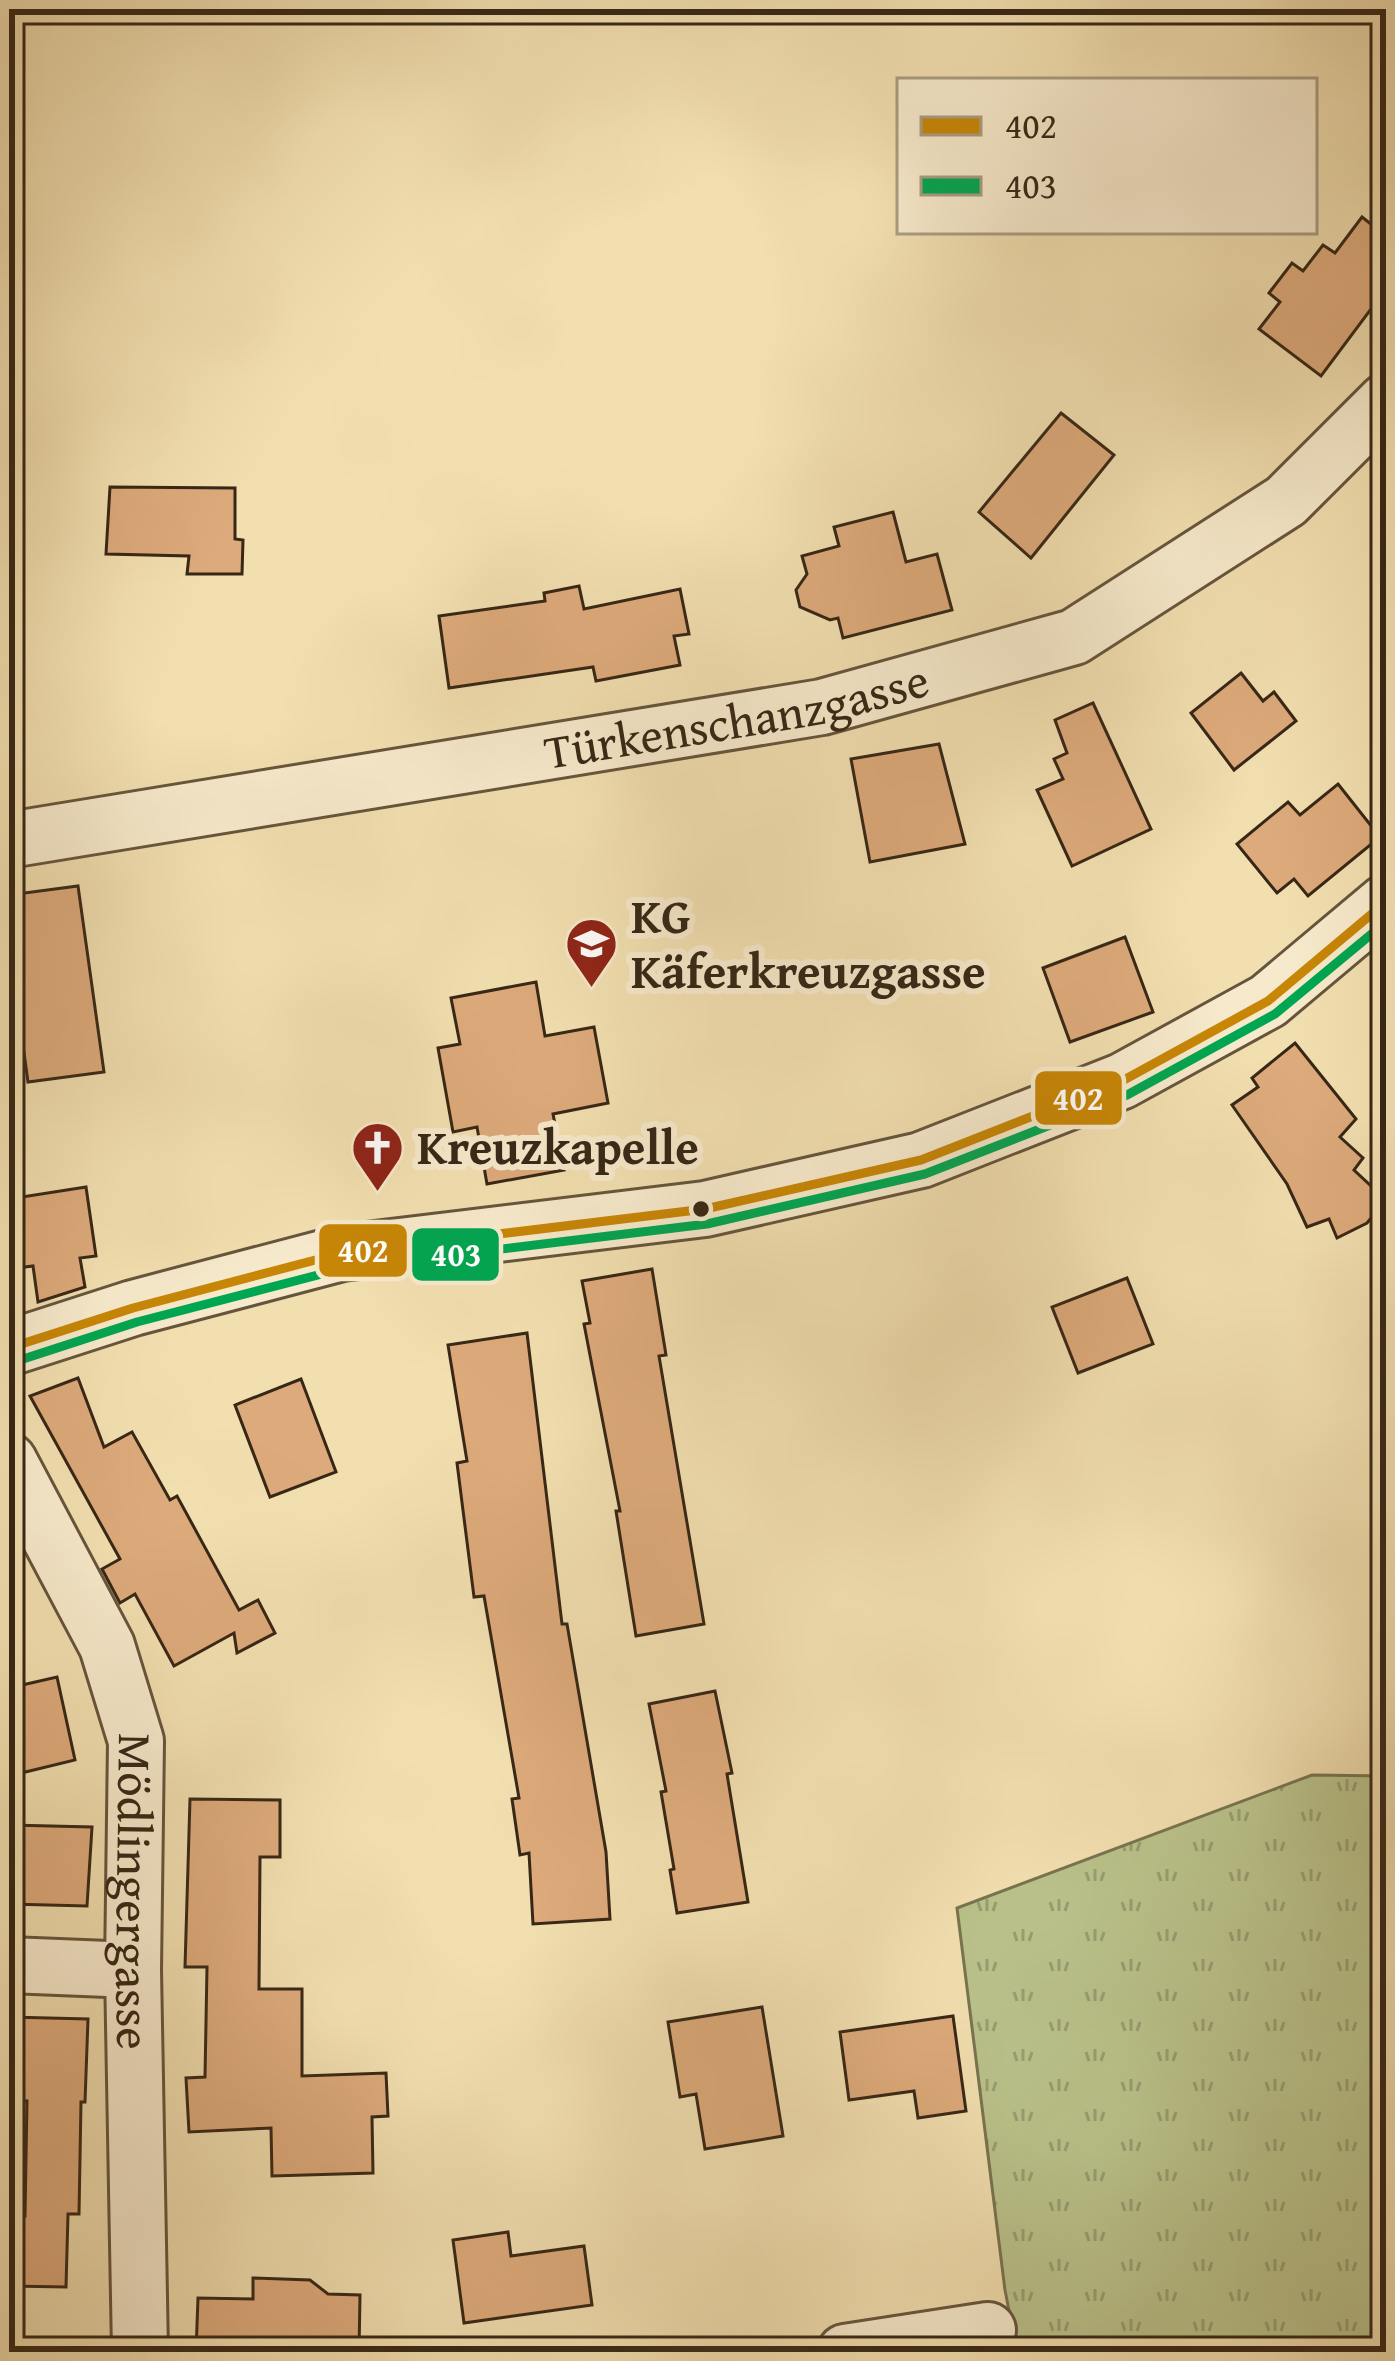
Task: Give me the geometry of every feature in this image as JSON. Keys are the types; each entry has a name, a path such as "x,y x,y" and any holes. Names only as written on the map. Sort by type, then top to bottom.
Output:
{"street":[{"name":"Türkenschanzgasse","path":"9,840 822,707 1074,637 1286,501 1386,401"},
{"path":"9,1348 133,1308 342,1253 705,1209 921,1160 1122,1081 1268,1001 1386,902"},
{"name":"Mödlingergasse","path":"9,1461 107,1646 136,1741 133,1970 140,2352"},
{"path":"9,1965 133,1970"},
{"path":"845,2352 988,2330"}],"green space":[{"path":"1312,1775 1386,1776 1386,2352 1017,2352 957,1908"}],"building":[{"path":"1362,217 1386,236 1386,289 1321,376 1259,329 1280,302 1269,293 1292,263 1303,271 1323,245 1335,253"},
{"path":"1061,413 1114,455 1031,558 979,512"},
{"path":"110,487 235,488 235,539 243,540 242,574 187,574 189,556 106,554"},
{"path":"893,512 906,562 937,554 952,610 843,638 838,618 830,620 800,607 796,590 807,574 802,556 839,546 834,527"},
{"path":"579,586 584,609 680,589 689,634 674,636 680,665 596,681 593,667 449,688 439,616 545,601 544,593"},
{"path":"1241,673 1263,701 1274,692 1296,721 1234,770 1191,713"},
{"path":"1093,703 1151,829 1072,866 1037,790 1063,779 1054,759 1067,753 1055,720"},
{"path":"939,744 965,844 870,862 851,759"},
{"path":"1338,784 1380,837 1308,896 1294,879 1277,893 1237,844 1288,802 1300,815"},
{"path":"78,886 104,1072 28,1082 9,966 9,895"},
{"path":"1125,937 1153,1012 1070,1042 1043,968"},
{"path":"536,982 545,1036 594,1027 608,1103 553,1114 564,1170 487,1184 477,1127 453,1132 438,1048 460,1044 451,998"},
{"path":"1295,1043 1356,1119 1340,1137 1363,1158 1354,1170 1386,1200 1367,1223 1337,1238 1329,1219 1307,1227 1287,1184 1232,1105 1258,1087 1252,1078"},
{"path":"86,1187 96,1256 80,1258 85,1287 38,1302 33,1266 9,1269 9,1199"},
{"path":"652,1269 666,1355 659,1356 704,1624 636,1636 616,1511 620,1511 584,1324 590,1323 582,1281"},
{"path":"1127,1278 1153,1344 1078,1373 1052,1307"},
{"path":"527,1333 562,1624 567,1624 606,1852 610,1919 533,1924 529,1853 520,1855 512,1799 519,1798 484,1596 474,1597 457,1463 467,1461 448,1345"},
{"path":"78,1378 104,1447 132,1432 170,1500 177,1496 239,1610 258,1600 275,1633 237,1653 234,1633 174,1666 135,1594 120,1603 102,1569 120,1559 30,1396"},
{"path":"301,1379 336,1472 270,1497 235,1405"},
{"path":"57,1677 75,1760 9,1776 9,1688"},
{"path":"715,1691 732,1773 727,1774 748,1902 677,1913 661,1792 666,1791 649,1704"},
{"path":"190,1799 280,1800 280,1857 260,1857 259,1989 302,1989 302,2076 386,2073 388,2116 372,2117 373,2173 272,2176 271,2128 189,2132 186,2078 205,2077 207,1967 185,1967"},
{"path":"9,1825 92,1827 87,1906 9,1904"},
{"path":"762,2007 783,2136 705,2149 696,2094 680,2097 668,2022"},
{"path":"953,2016 966,2111 918,2118 914,2091 849,2100 840,2032"},
{"path":"9,2017 88,2019 79,2214 68,2214 66,2287 9,2286 9,2216 25,2216 27,2101 9,2100"},
{"path":"508,2232 511,2256 584,2246 592,2305 464,2323 453,2240"},
{"path":"253,2278 310,2280 328,2294 360,2295 359,2352 196,2352 198,2298 253,2299"}],"transit line":[{"name":"402","path":"9,1348 133,1308 342,1253 705,1209 921,1160 1122,1081 1268,1001 1386,902"},
{"name":"403","path":"14,1362 137,1322 345,1268 707,1224 925,1174 1127,1095 1275,1014 1386,922"}],"place":[{"name":"KG Käferkreuzgasse","path":"592,990"},
{"name":"Kreuzkapelle","path":"378,1193"}]}
